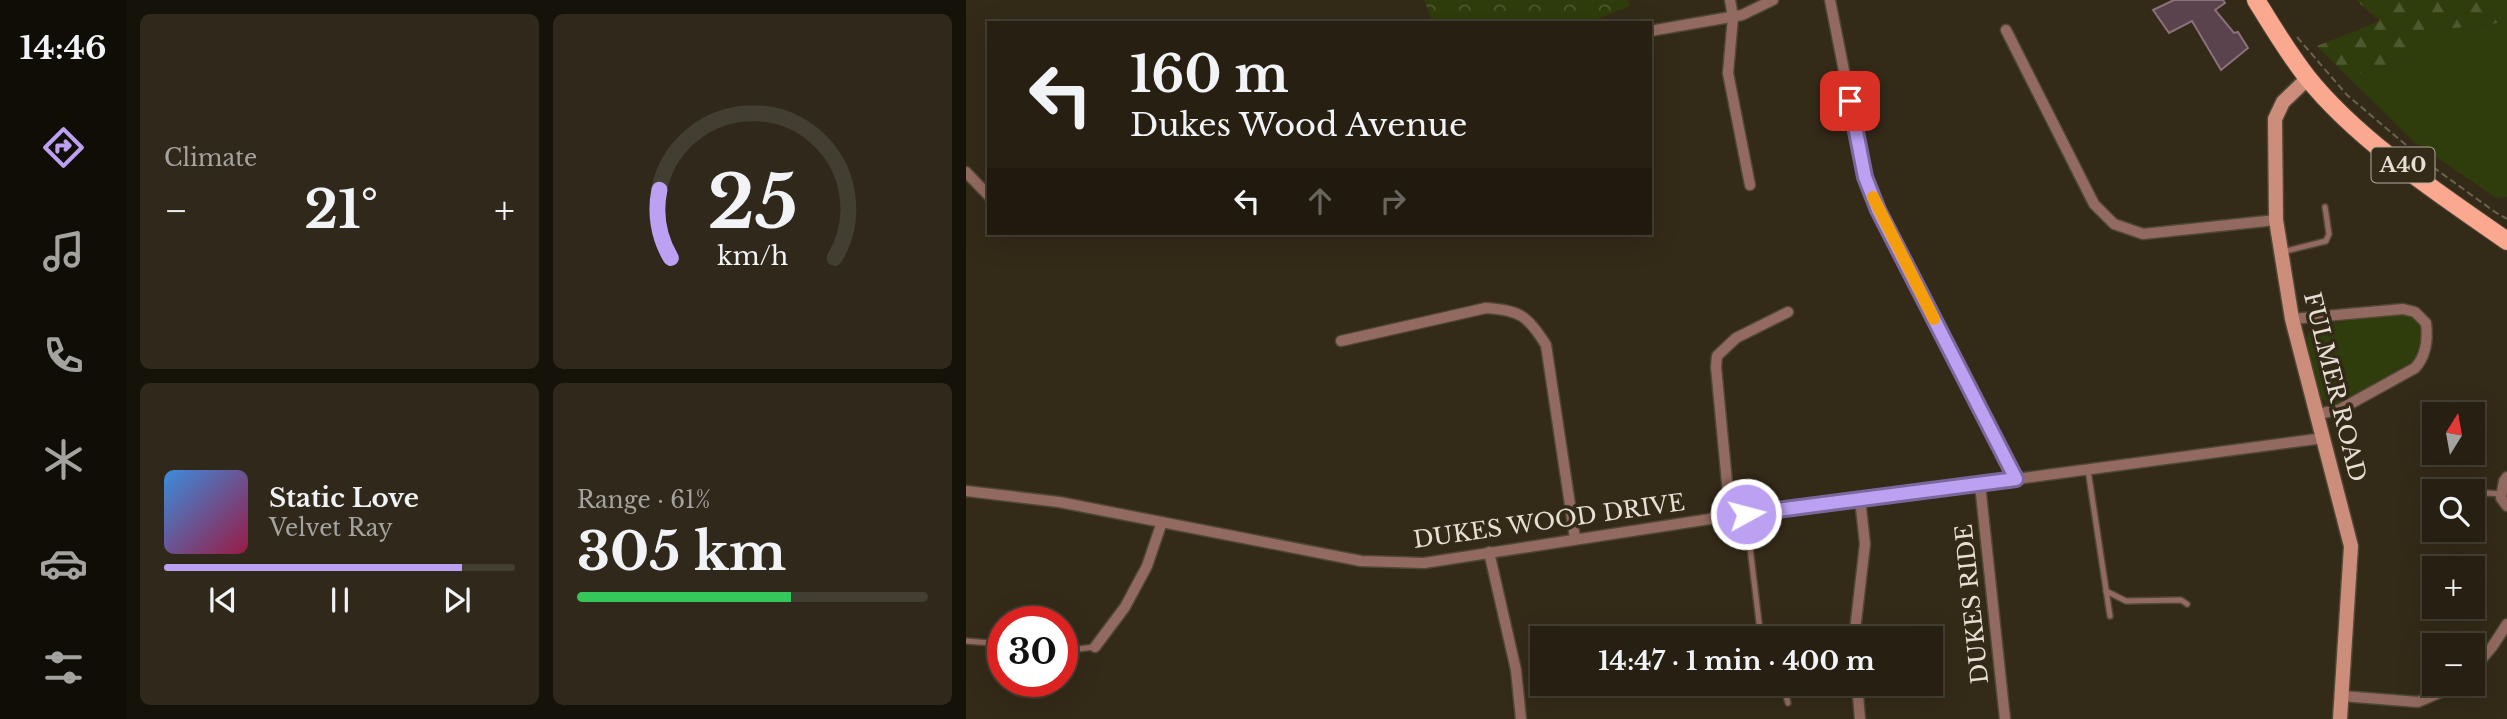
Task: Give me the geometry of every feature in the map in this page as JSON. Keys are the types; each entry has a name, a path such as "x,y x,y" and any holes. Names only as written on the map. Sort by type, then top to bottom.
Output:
{"main road":[{"name":"A40","path":"2256,0 2274,31 2308,78 2361,132 2507,241"}],"street":[{"path":"1730,0 1732,17 1728,73 1750,186"},
{"path":"1652,32 1732,17 1773,0"},
{"path":"1830,0 1865,177 1878,210 2016,479"},
{"path":"2007,30 2094,204 2115,224 2143,234 2276,220"},
{"name":"FULMER ROAD","path":"2308,78 2283,102 2274,119 2276,220 2292,319 2351,546 2340,719"},
{"path":"966,172 987,194"},
{"path":"1341,341 1486,308 1509,309 1531,322 1546,345 1575,538"},
{"path":"2292,319 2403,309 2415,312 2426,323 2424,354 2415,368 2339,410 2317,414"},
{"path":"1723,517 1728,493 1717,356 1736,338 1788,312"},
{"name":"DUKES WOOD DRIVE","path":"966,491 1059,502 1361,561 1424,564 1575,538 1723,517 2325,438"},
{"path":"2507,477 2501,494 2507,506"},
{"name":"DUKES RIDE","path":"1980,484 2005,719"},
{"path":"1856,626 1865,544 1860,499"},
{"path":"1095,647 1125,607 1147,566 1162,522"},
{"path":"1489,552 1516,670 1521,719"},
{"path":"2485,655 2507,624"},
{"path":"1858,696 1860,719"},
{"path":"2342,696 2418,702 2432,696"}],"lane":[{"path":"2280,252 2326,241 2329,234 2325,207"},
{"path":"2088,470 2110,616"},
{"path":"2485,494 2501,494"},
{"path":"1746,514 1759,626"},
{"path":"2106,591 2126,601 2181,600 2187,604"},
{"path":"966,641 987,642"},
{"path":"1078,649 1095,647"},
{"path":"1786,696 1788,703"}],"path":[{"path":"2294,34 2347,95 2427,162 2507,219"}],"green space":[{"path":"1424,0 1628,0 1630,6 1592,21 1432,21"},
{"path":"2356,0 2507,0 2507,22 2438,30 2422,54 2348,77 2317,46 2380,21"},
{"path":"2507,22 2507,197 2496,198 2413,141 2348,77 2421,54 2438,30"},
{"path":"2405,313 2416,318 2423,329 2421,352 2402,371 2333,406 2320,398 2307,340 2309,330 2317,325"}],"building":[{"path":"2174,0 2223,0 2225,3 2215,10 2234,33 2238,32 2248,48 2221,70 2192,21 2169,33 2153,10"}],"slow traffic":[{"path":"1873,197 1934,319"}],"route":[{"path":"1746,514 2016,479 1878,210 1865,177 1850,101"}]}
